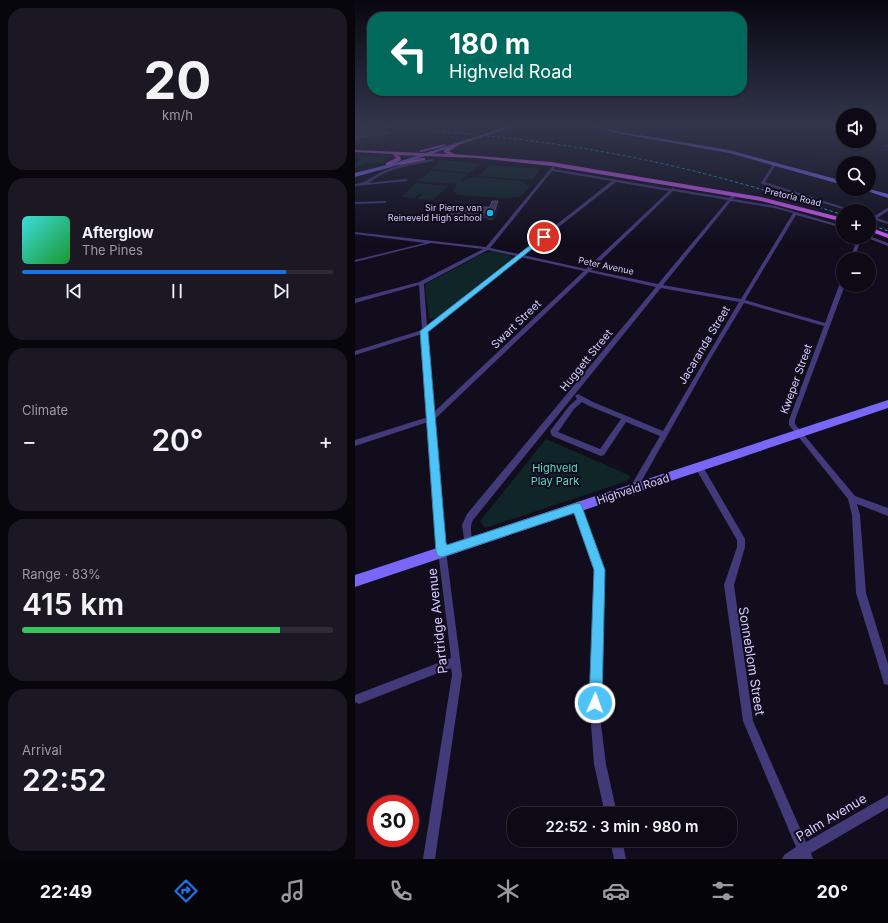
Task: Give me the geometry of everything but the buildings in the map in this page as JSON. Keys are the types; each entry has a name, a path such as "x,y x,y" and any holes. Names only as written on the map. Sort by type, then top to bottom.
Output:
{"main road":[{"name":"Pretoria Road","path":"528,164 568,166 733,197 786,204 836,218"},
{"name":"Pretoria Road","path":"534,164 596,171"},
{"path":"552,166 556,164"},
{"path":"876,231 888,236"}],"street":[{"path":"355,174 388,164"},
{"path":"355,174 396,164"},
{"path":"364,184 388,170 406,164"},
{"path":"775,164 809,172 836,181"},
{"path":"775,164 763,183 836,206"},
{"path":"355,301 421,283 487,249 552,166 673,190 733,197 836,225"},
{"path":"355,185 406,180"},
{"path":"355,353 424,331 617,180"},
{"name":"Swart Street","path":"355,443 431,419 673,190"},
{"path":"876,192 888,196"},
{"name":"Huggett Street","path":"469,543 465,525 470,517 733,197"},
{"path":"355,203 385,202"},
{"path":"876,217 888,209"},
{"name":"Jacaranda Street","path":"633,489 705,361 743,301 795,213"},
{"path":"876,218 888,224"},
{"name":"Peter Avenue","path":"355,233 487,249 660,286 743,301 828,325"},
{"path":"876,240 888,245"},
{"path":"355,261 432,242"},
{"name":"Partridge Avenue","path":"421,283 442,552 456,661 456,685 429,859"},
{"name":"Kweper Street","path":"840,292 792,425 852,498 888,512"},
{"path":"572,392 591,404 663,434"},
{"path":"582,398 573,406 562,420 553,432 554,434 601,453 625,418"},
{"name":"Highveld Road","path":"355,581 888,404"},
{"name":"Sonneblom Street","path":"699,467 741,539 741,547 729,585 748,721 805,855"},
{"path":"852,498 856,510 861,593 888,680"},
{"path":"577,507 599,570 596,725 600,764 609,807"},
{"path":"359,699 456,661"},
{"name":"Palm Avenue","path":"788,859 805,855 888,801"},
{"path":"617,847 620,859"}],"green space":[{"path":"355,164 365,164 355,169"},
{"path":"438,164 479,164 470,173 432,169"},
{"path":"489,165 540,169 532,180 479,176"},
{"path":"432,170 468,174 461,181 474,177 522,181 530,187 520,197 503,198 458,195 453,190 457,184 418,181"},
{"path":"416,183 449,186 432,200 417,199 425,191 414,198 401,197"},
{"path":"491,251 510,255 512,258 436,318 429,318 425,287 426,284 482,254"},
{"name":"Highveld Play Park","path":"546,439 631,476 627,481 485,528 480,521"}],"waterway":[{"path":"876,171 888,171"}],"railway":[{"path":"665,164 725,179 836,213"},
{"path":"876,227 888,231"}],"place":[{"name":"Sir Pierre van Reineveld High school","path":"490,213"}],"route":[{"path":"544,237 424,331 441,543 442,552 577,507 597,562 600,578 595,703"}]}
